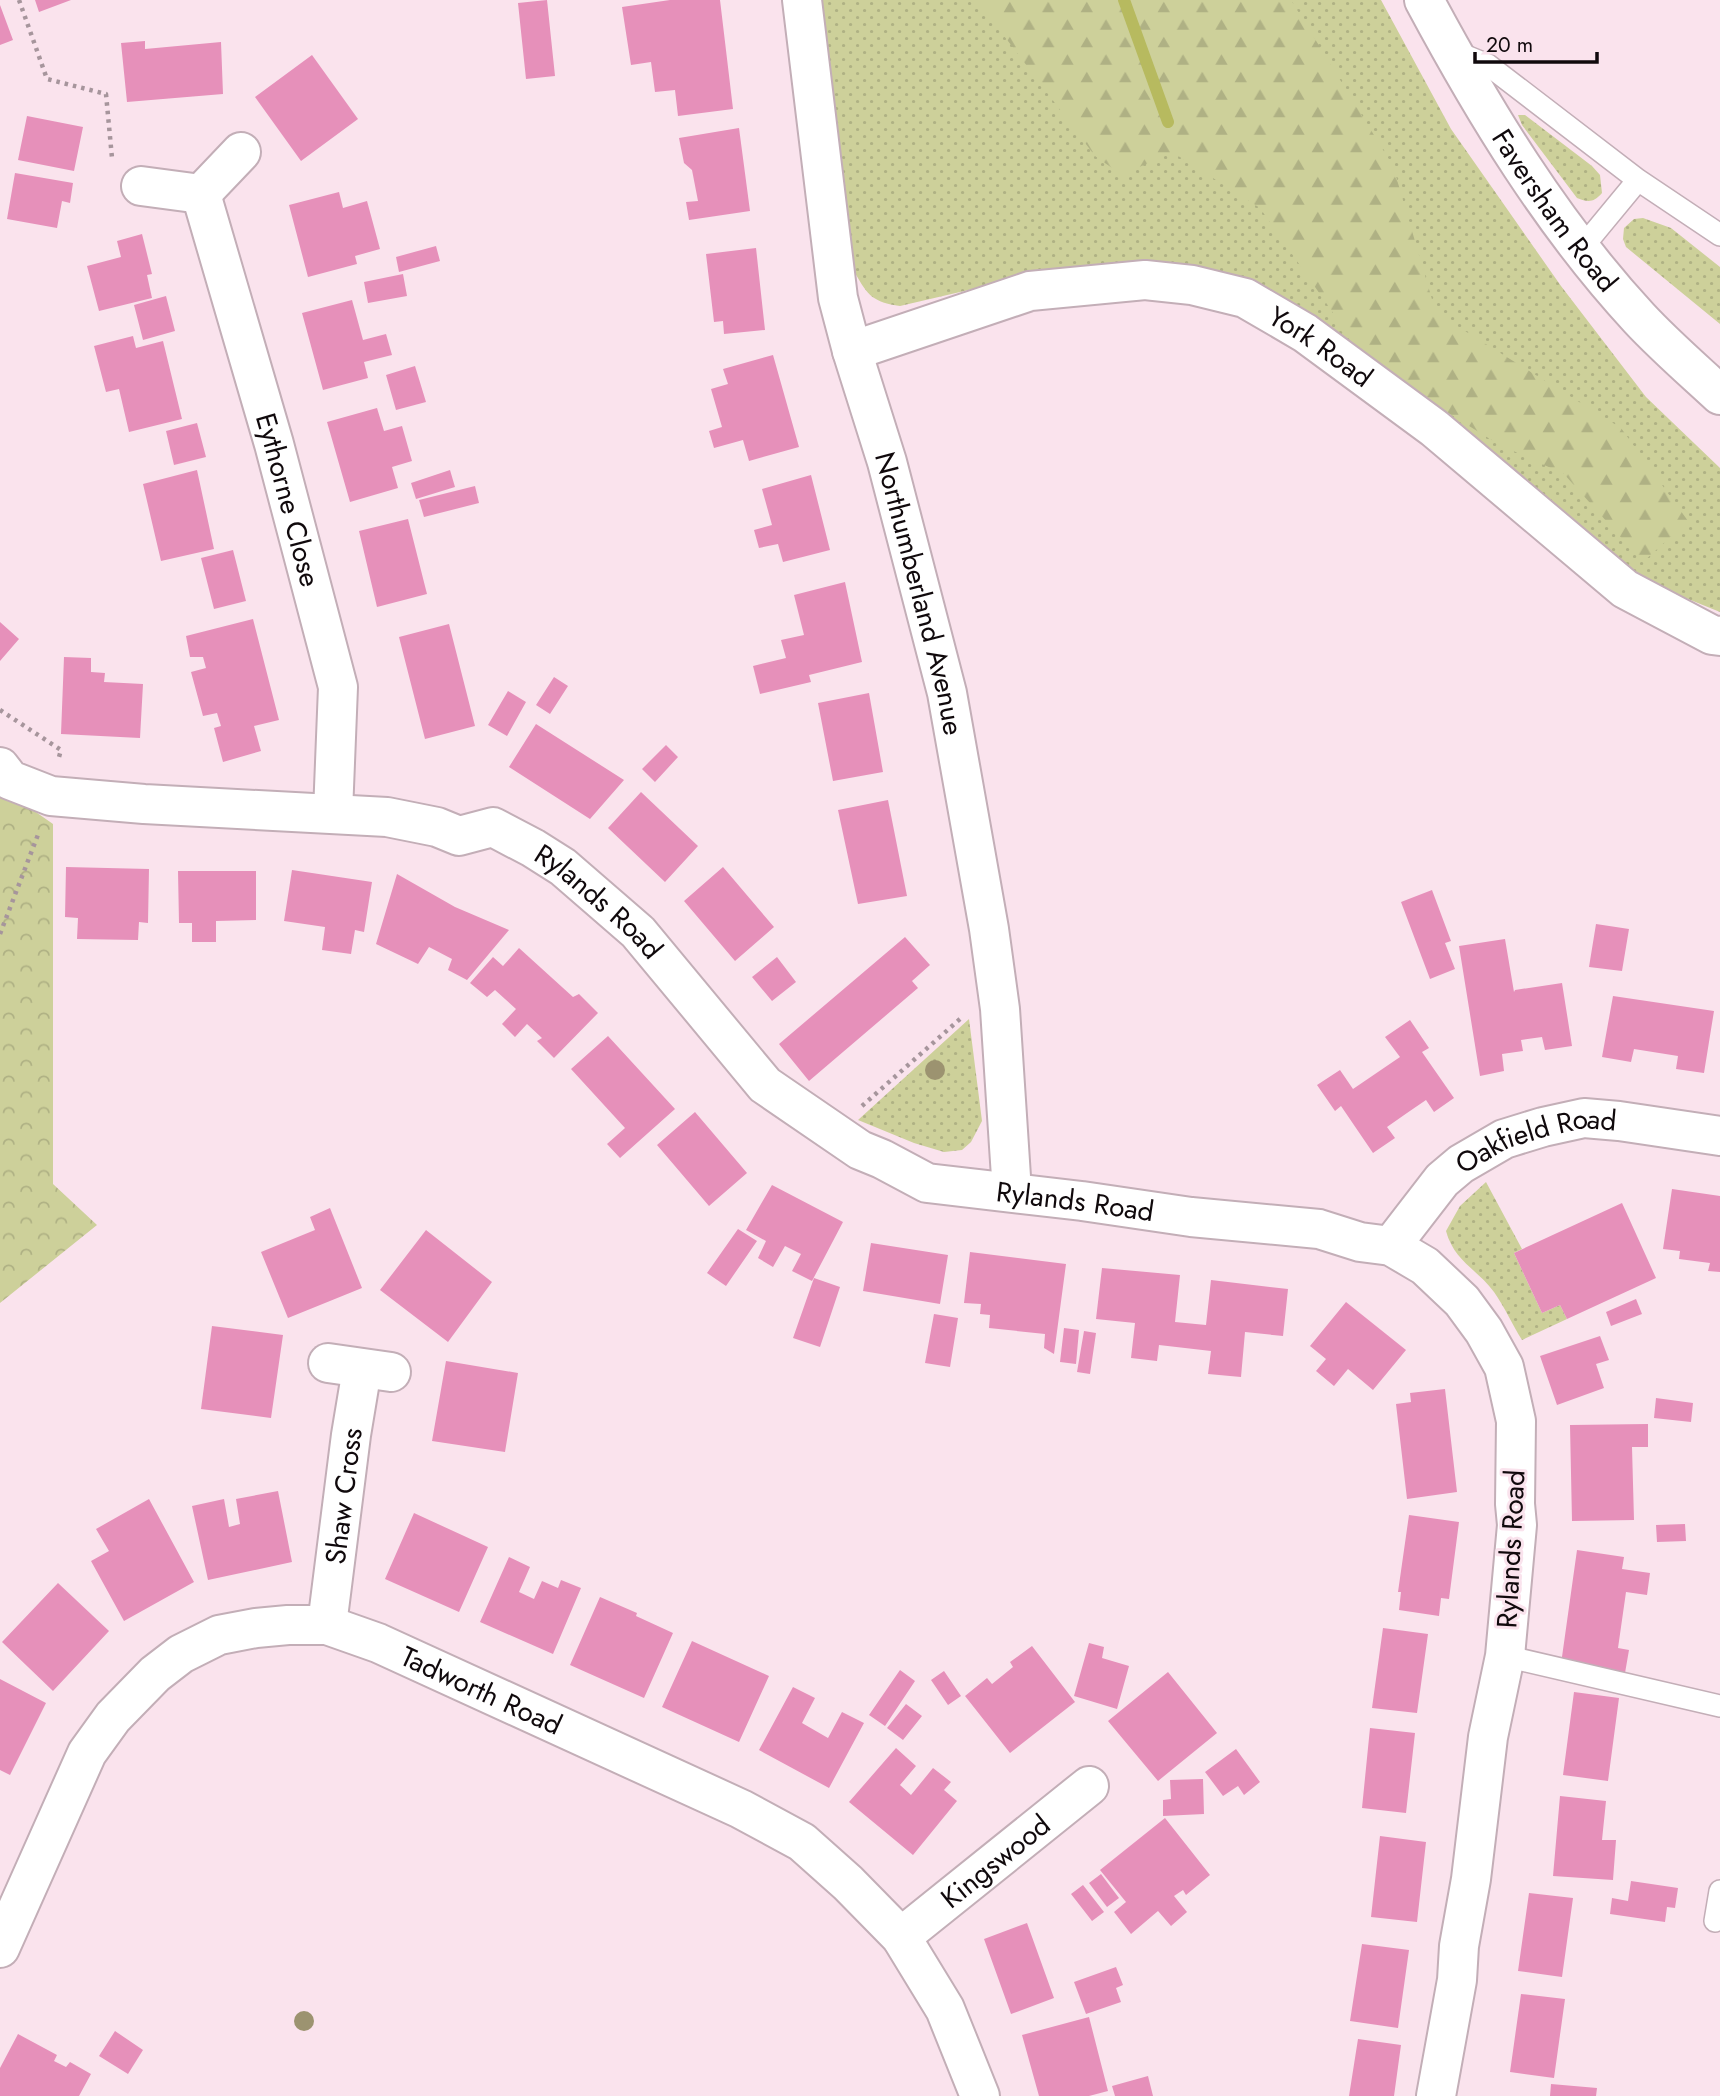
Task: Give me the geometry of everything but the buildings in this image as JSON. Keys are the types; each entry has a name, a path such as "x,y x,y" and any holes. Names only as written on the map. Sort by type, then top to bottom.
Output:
{"street":[{"name":"Northumberland Avenue","path":"802,0 838,298 887,462 947,693 989,929 1000,1009 1012,1192"},
{"name":"Faversham Road","path":"1424,0 1507,146 1581,249 1639,318 1720,395"},
{"path":"141,186 201,194 241,152"},
{"name":"Eythorne Close","path":"201,194 274,444 338,687 333,813"},
{"name":"York Road","path":"852,351 1030,292 1145,280 1192,285 1245,298 1306,333 1434,428 1625,589 1712,635 1720,636"},
{"name":"Rylands Road","path":"0,767 10,780 51,796 144,804 387,817 437,827 459,836 493,827 563,867 638,932 765,1085 860,1150 927,1183 1191,1217 1319,1229 1360,1242 1391,1246 1425,1266 1462,1301 1483,1331 1504,1367 1516,1421 1517,1525 1505,1656 1488,1737 1471,1880 1459,1945 1457,1980 1436,2096"},
{"name":"Oakfield Road","path":"1391,1246 1442,1180 1461,1164 1504,1139 1584,1118 1720,1136"},
{"name":"Shaw Cross","path":"327,1625 360,1368"},
{"name":"Tadworth Road","path":"0,1948 88,1754 113,1717 144,1684 181,1654 219,1635 277,1626 327,1625 378,1643 753,1815 802,1842 848,1883 901,1937 945,2010 980,2096"},
{"name":"Kingswood","path":"901,1937 1089,1786"}],"lane":[{"path":"1451,50 1488,65 1638,180 1720,234"},
{"path":"1581,249 1638,180"},
{"path":"1505,1656 1720,1706"},
{"path":"1715,1920 1720,1891"}],"path":[{"path":"19,0 47,79 106,94 113,171 141,186"},
{"path":"0,933 40,831"},
{"path":"833,1132 969,1011 1000,1009"}],"green space":[{"path":"820,0 1381,0 1451,129 1561,286 1646,397 1720,468 1720,612 1651,584 1537,499 1322,326 1249,279 1160,262 1037,274 900,306 872,297 855,273"},
{"path":"977,0 1291,0 1393,166 1436,313 1621,428 1688,521 1643,562 1564,474 1498,444 1368,363 1260,208 1172,152 1122,175 1095,156"},
{"path":"1518,115 1525,115 1592,166 1600,175 1602,193 1599,196 1591,201 1577,198 1522,125"},
{"path":"1643,218 1671,228 1720,267 1720,324 1626,247 1623,239 1624,228 1634,219"},
{"path":"0,787 53,824 53,1184 97,1225 0,1303"},
{"path":"969,1019 982,1121 971,1142 962,1150 944,1152 858,1120"},
{"path":"1486,1182 1522,1249 1514,1253 1542,1313 1560,1305 1567,1319 1522,1340 1494,1292 1454,1250 1446,1231 1460,1206"}],"waterway":[{"path":"1124,0 1168,122"}]}
